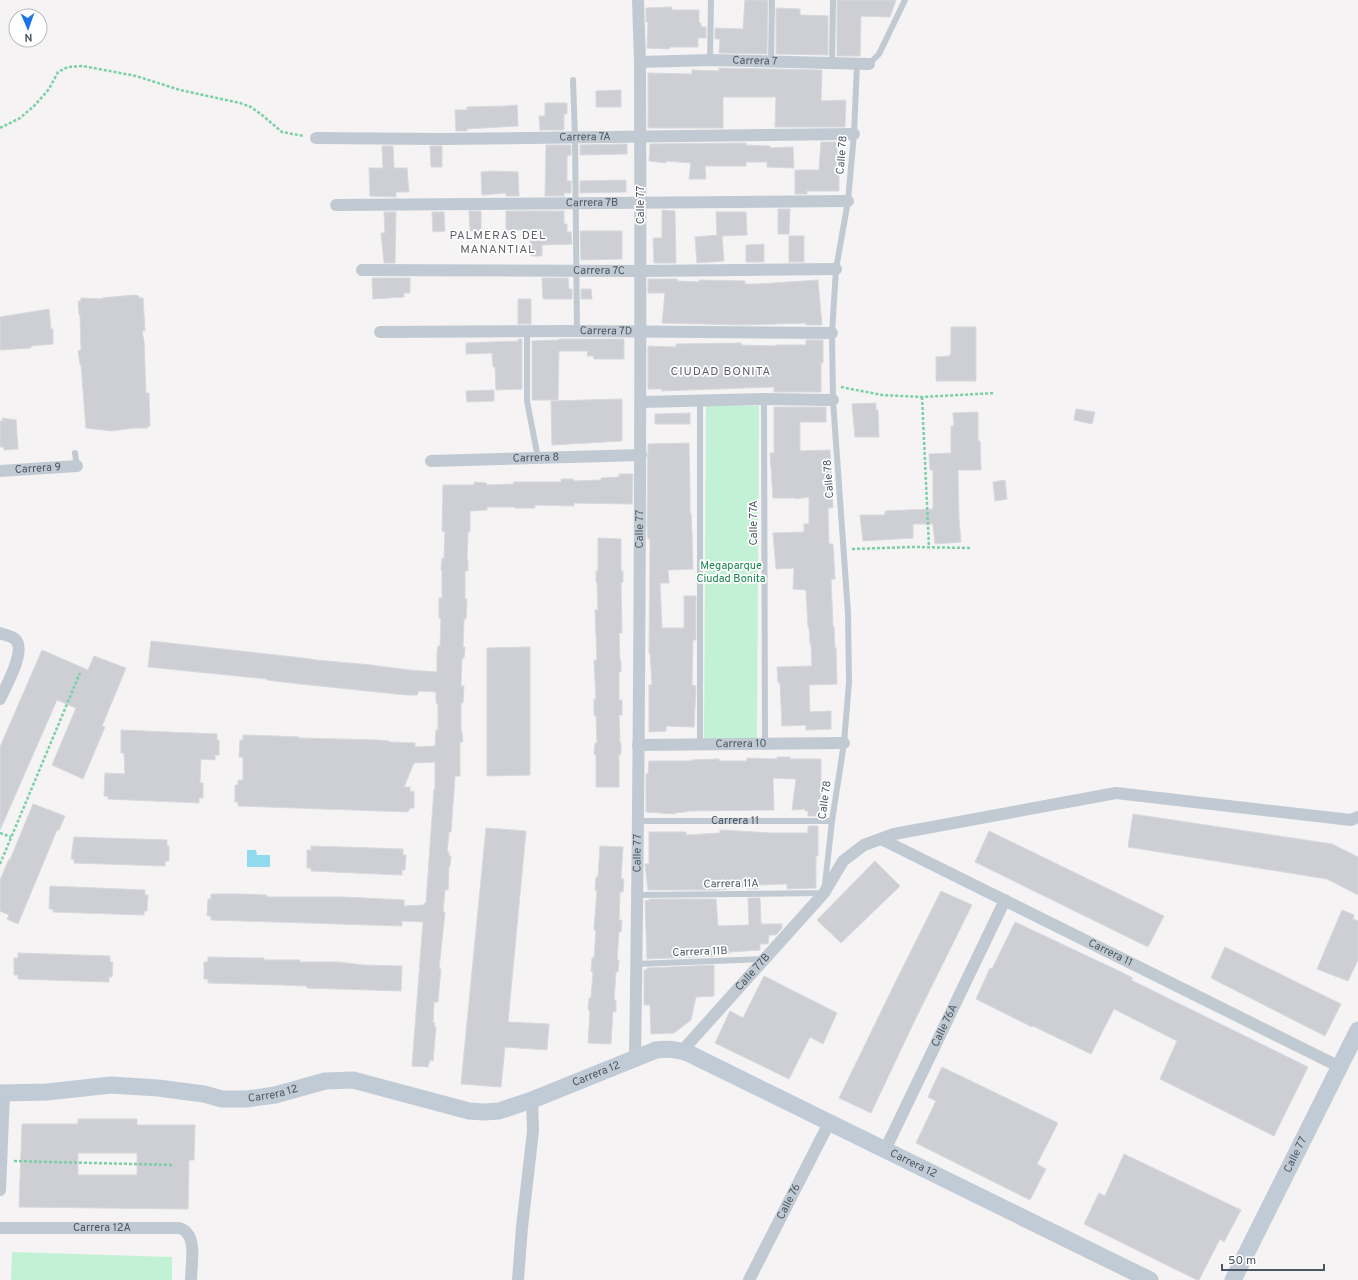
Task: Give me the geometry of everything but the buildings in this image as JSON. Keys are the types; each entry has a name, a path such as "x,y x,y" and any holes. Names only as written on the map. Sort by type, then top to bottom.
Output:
{"main road":[{"name":"Calle 77","path":"1233,1280 1358,1030"},
{"name":"Carrera 12","path":"2,1093 48,1092 110,1085 158,1088 204,1094 222,1099 247,1099 275,1095 325,1081 352,1080 469,1111 499,1111 532,1100 664,1048 682,1051 1150,1280"}],"street":[{"name":"Calle 77","path":"635,1059 639,821 638,745 641,455 641,136 638,0"},
{"name":"Carrera 7","path":"640,62 710,60 863,64"},
{"name":"Carrera 7A","path":"316,138 854,134"},
{"name":"Carrera 7B","path":"336,205 848,201"},
{"name":"Carrera 7C","path":"362,270 640,271 836,269"},
{"name":"Carrera 7D","path":"380,332 577,331 832,333"},
{"path":"641,402 764,399 833,400"},
{"name":"Carrera 8","path":"431,461 641,455"},
{"name":"Carrera 9","path":"0,471 77,466"},
{"path":"0,633 15,639 18,646 18,660 0,698"},
{"name":"Carrera 10","path":"638,745 844,743"},
{"name":"Calle 77B","path":"682,1051 824,893 843,861 864,845 894,834 1116,793 1351,820 1358,817"},
{"name":"Carrera 11","path":"881,839 1340,1067"},
{"name":"Calle 76A","path":"885,1150 1005,900"},
{"path":"0,1190 2,1093"},
{"path":"518,1280 522,1227 534,1131 532,1100"},
{"name":"Calle 76","path":"749,1280 829,1123"},
{"name":"Carrera 12A","path":"0,1228 179,1228 186,1231 190,1237 192,1247 190,1280"}],"lane":[{"path":"710,60 711,0"},
{"path":"771,62 772,0"},
{"path":"832,62 833,0"},
{"path":"863,64 879,54 905,0"},
{"name":"Calle 78","path":"824,893 832,821 844,743 849,682 848,613 833,400 832,333 836,269 848,201 854,134 863,64"},
{"path":"573,80 577,331"},
{"path":"527,331 527,401 538,458"},
{"name":"Calle 77A","path":"764,399 765,744"},
{"path":"700,400 700,744"},
{"path":"75,453 77,466"},
{"name":"Carrera 11","path":"639,821 832,821"},
{"name":"Carrera 11A","path":"638,895 824,893"},
{"name":"Carrera 11B","path":"636,964 765,959"}],"path":[{"path":"0,128 20,118 34,106 49,89 58,72 68,67 83,66 136,76 180,90 240,103 262,115 282,132 316,138"},
{"path":"833,385 882,394 922,397 995,393"},
{"path":"922,397 929,547"},
{"path":"844,550 861,548 970,548"},
{"path":"0,864 80,672"},
{"path":"0,833 11,838"},
{"path":"1,1161 173,1165"}],"green space":[{"name":"Megaparque Ciudad Bonita","path":"706,405 759,406 757,739 704,739"},
{"path":"12,1252 172,1257 172,1280 11,1280"}],"water":[{"path":"247,850 256,850 257,855 270,855 270,867 247,867"}],"district":[{"name":"PALMERAS DEL MANANTIAL","path":"498,243"},
{"name":"CIUDAD BONITA","path":"721,372"}]}
